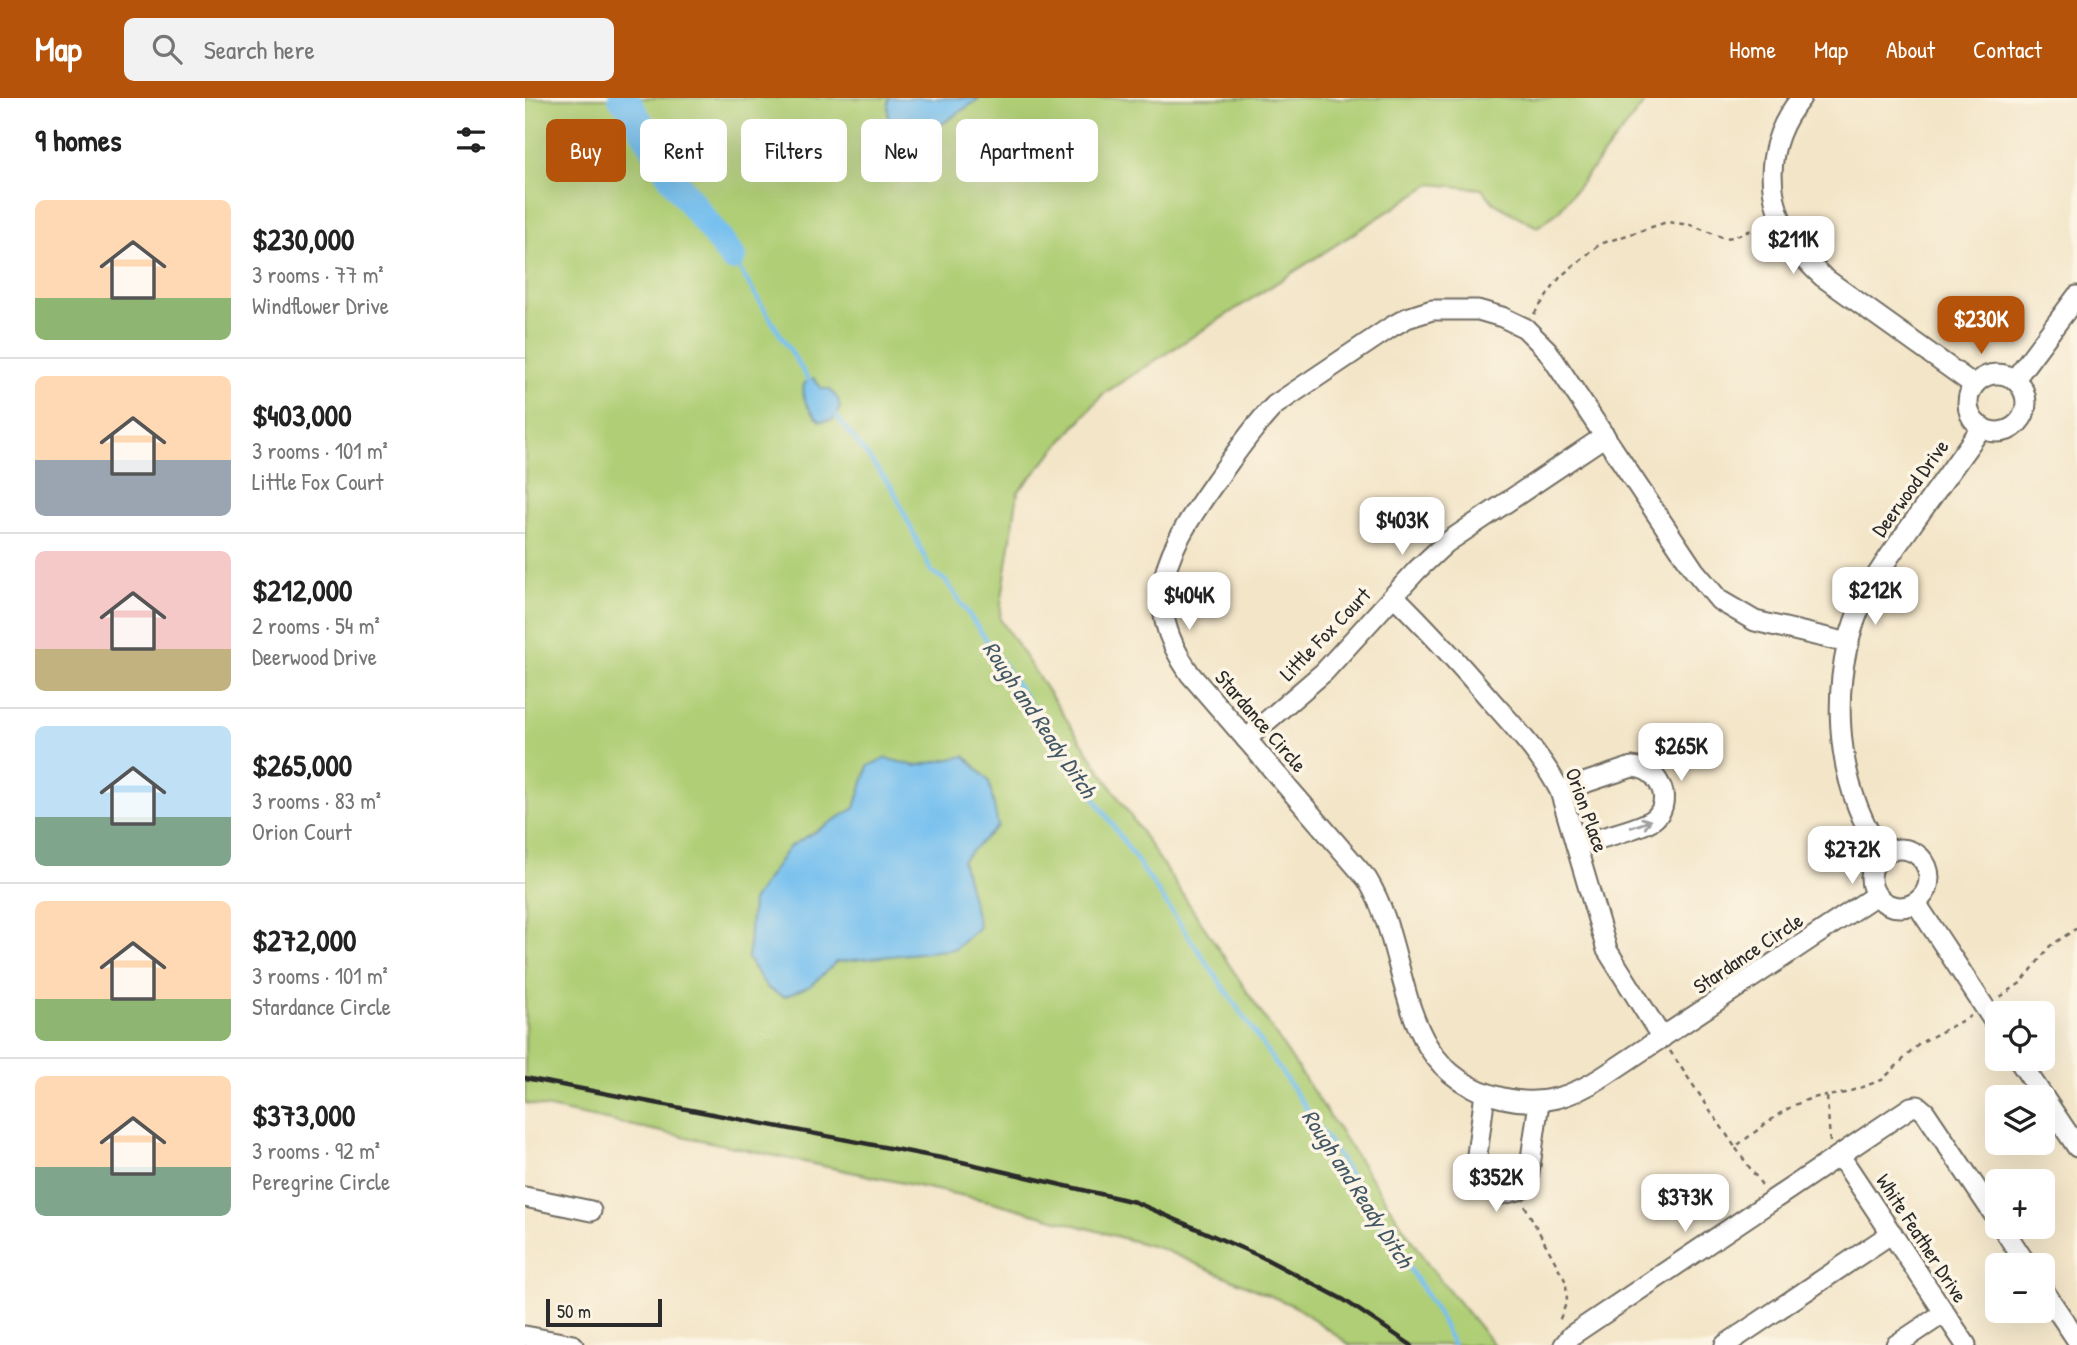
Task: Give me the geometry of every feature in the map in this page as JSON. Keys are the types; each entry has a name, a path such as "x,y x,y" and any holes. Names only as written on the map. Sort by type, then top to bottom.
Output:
{"street":[{"path":"1801,98 1781,130 1774,156 1772,182 1780,219 1799,253 1813,268 1974,385"},
{"path":"2015,379 2077,296"},
{"name":"Stardance Circle","path":"1849,643 1755,621 1738,614 1719,600 1694,570 1552,356 1525,328 1490,313 1454,309 1420,313 1391,327 1275,405 1257,423 1182,529 1170,555 1163,584 1163,610 1167,631 1190,674 1355,864 1371,887 1384,918 1414,1018 1431,1052 1457,1077 1485,1093 1510,1100 1539,1102 1566,1097 1592,1084 1877,895"},
{"path":"1989,375 2007,375 2015,379 2025,394 2027,403 2021,419 2015,426 1999,432 1982,427 1975,421 1968,403 1974,385 1989,375"},
{"name":"Deerwood Drive","path":"1883,855 1859,808 1848,777 1843,750 1840,701 1849,643 1856,619 1879,571 1982,427"},
{"name":"Little Fox Court","path":"1246,738 1324,672 1445,543 1605,436"},
{"name":"Orion Place","path":"1394,596 1436,638 1549,769 1560,791 1610,956 1662,1038"},
{"path":"1560,791 1636,767 1651,773 1662,788 1663,806 1653,820 1576,845"},
{"path":"1907,849 1922,858 1930,882 1916,903 1899,907 1890,905 1877,895 1871,873 1873,866 1883,855 1890,850 1907,849"},
{"path":"1916,903 1984,1007"},
{"path":"2026,1071 2077,1147"},
{"path":"1485,1093 1476,1175 1491,1191 1502,1194 1516,1191 1526,1184 1530,1175 1539,1102"},
{"path":"1566,1342 1909,1108 1920,1107 1926,1112 1985,1201"},
{"name":"White Feather Drive","path":"1835,1159 1892,1233 1966,1345"},
{"path":"525,1197 591,1211"},
{"path":"1725,1345 1892,1233"},
{"path":"2055,1307 2077,1340"},
{"path":"1896,1345 1944,1313"},
{"path":"525,1336 573,1345"}],"path":[{"path":"1525,328 1561,276 1600,244 1667,222 1691,225 1728,238 1780,219"},
{"path":"1735,1147 1794,1106 1811,1098 1845,1093 1882,1080 1920,1043 1951,1028 2022,982 2050,946 2077,928"},
{"path":"1662,1038 1773,1199"},
{"path":"1827,1096 1835,1159"},
{"path":"1516,1191 1566,1282 1567,1301 1558,1324 1566,1342"}],"green space":[{"path":"525,98 1648,98 1558,212 1537,227 1494,203 1482,189 1431,184 1103,394 1018,492 1001,604 1000,619 1429,1266 1494,1345 1350,1345 1296,1307 1162,1249 993,1202 525,1103"}],"water":[{"path":"890,98 980,98 942,124 942,119 889,119"},
{"path":"814,378 822,389 829,389 838,399 840,408 833,420 820,421 807,404 804,384"},
{"path":"965,756 989,781 998,826 962,860 979,927 955,949 836,962 812,985 784,997 767,988 748,959 752,901 789,847 855,808 868,766 885,758 915,766"}],"waterway":[{"name":"Rough and Ready Ditch","path":"622,98 631,108 673,179 732,257"},
{"name":"Rough and Ready Ditch","path":"732,257 811,384"},
{"name":"Rough and Ready Ditch","path":"834,413 893,489 931,571 946,581 1325,1136 1437,1312 1453,1345"}],"railway":[{"path":"525,1078 962,1162 1135,1202 1262,1257 1344,1300 1411,1345"}]}
